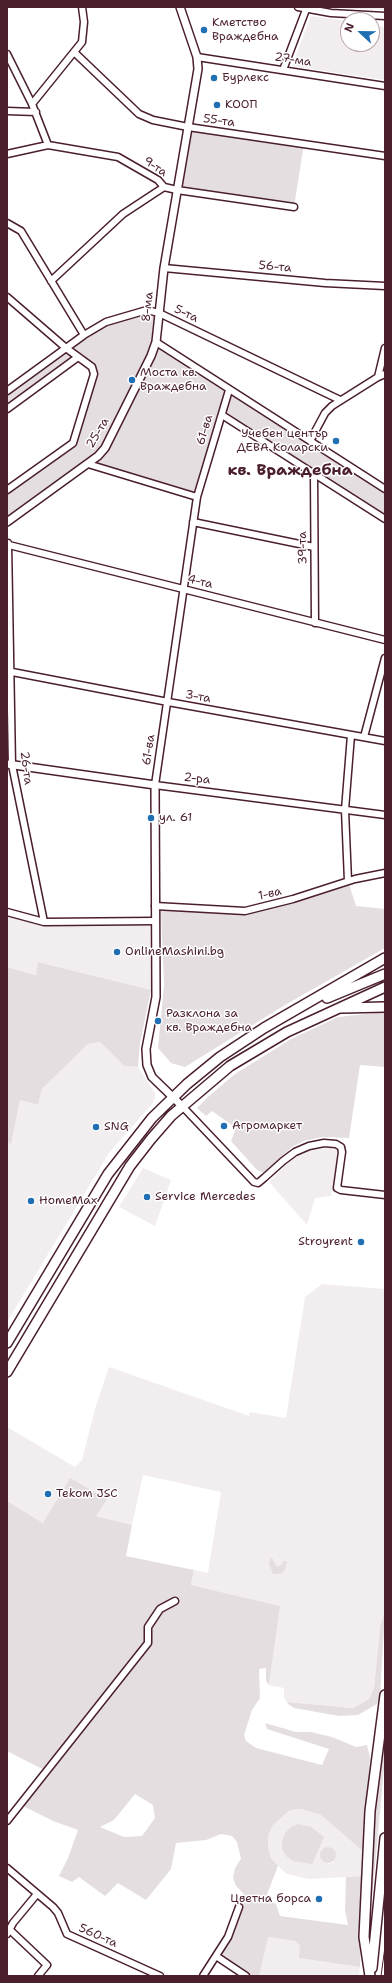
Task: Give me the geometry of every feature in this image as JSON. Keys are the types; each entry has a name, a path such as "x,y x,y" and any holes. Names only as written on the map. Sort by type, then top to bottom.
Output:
{"main road":[{"path":"7,1343 108,1174 152,1118 173,1097 220,1057 264,1028 296,1011 385,958"},
{"path":"296,1011 385,974"},
{"path":"7,1372 130,1166 151,1139 182,1106 230,1066 287,1032 337,1008 385,988"},
{"path":"337,1008 385,1007"},
{"path":"370,1976 364,1937 370,1811 376,1761 382,1742 385,1695"},
{"path":"370,1976 385,1838"}],"street":[{"path":"80,59 84,22 82,7"},
{"name":"8-ма","path":"156,342 164,268 198,69 197,57 180,7"},
{"path":"298,7 334,13 385,16"},
{"path":"284,70 307,8"},
{"path":"32,104 82,42"},
{"name":"55-та","path":"74,52 139,114 153,120 188,127 385,156"},
{"path":"7,54 36,112 48,145"},
{"name":"27-ма","path":"197,57 385,86"},
{"path":"7,111 36,112"},
{"name":"9-та","path":"7,154 48,145 118,157 158,180 164,187 294,207"},
{"path":"51,281 123,214 164,187"},
{"path":"7,223 21,231 84,335"},
{"name":"56-та","path":"164,268 325,283 385,286"},
{"path":"7,297 78,357 7,409"},
{"name":"5-та","path":"7,391 84,335 106,322 147,310 159,313 340,400"},
{"path":"156,342 385,489"},
{"name":"25-та","path":"7,522 88,464 105,448 151,356 156,342"},
{"path":"378,377 385,348"},
{"name":"25-та","path":"7,490 73,442 94,374 92,367 78,357"},
{"path":"310,441 325,413 340,400 353,394 385,374"},
{"name":"61-ва","path":"182,1106 152,1077 146,1065 146,1049 156,997 155,785 197,497 229,390"},
{"path":"222,415 385,519"},
{"path":"88,464 197,497"},
{"name":"39-та","path":"314,474 315,622"},
{"path":"193,522 314,547"},
{"name":"4-та","path":"8,544 385,640"},
{"name":"26-та","path":"8,544 10,764 44,922"},
{"path":"364,737 385,658"},
{"name":"3-та","path":"9,672 385,741"},
{"path":"348,881 345,810 351,735"},
{"name":"2-ра","path":"10,764 155,785 385,815"},
{"name":"1-ва","path":"155,906 245,911 293,899 348,881 385,873"},
{"path":"7,912 44,922 155,921"},
{"path":"182,1106 254,1182 258,1182 264,1178 295,1152 309,1146 336,1144 341,1147 342,1152 337,1188 341,1190 385,1195"},
{"path":"7,1821 148,1643 148,1627 160,1609 176,1601"},
{"name":"560-та","path":"7,1868 58,1913 67,1934 160,1976"},
{"path":"37,1894 13,1923 8,1932 47,1965 38,1976"},
{"path":"203,1976 228,1937 239,1907"},
{"path":"216,1956 246,1976"}],"shaded area":[{"path":"327,7 385,7 385,10 334,8"},
{"path":"311,16 340,20 340,52 380,52 380,26 385,27 385,80 292,66"},
{"path":"188,127 304,144 294,207 177,190"},
{"path":"147,310 159,313 156,342 385,489 385,519 222,415 197,497 88,464 7,522 7,490 73,442 94,374 92,367 78,357 7,409 7,391 106,322"},
{"path":"349,884 356,906 385,909 385,948 285,1005 185,1067 171,1063 158,1048 164,985 162,908 241,912 269,908"},
{"path":"7,915 43,925 150,925 151,990 38,962 37,975 7,967"},
{"path":"38,962 151,990 140,1043 138,1067 124,1066 100,1042 88,1044 42,1089 38,1105 20,1100 11,1144 7,1142 7,967 36,975"},
{"path":"385,1012 385,1067 360,1065 349,1138 322,1137 304,1141 292,1147 264,1173 257,1170 231,1141 236,1128 212,1111 206,1116 197,1108 235,1074 291,1039 338,1017"},
{"path":"100,1042 124,1066 138,1067 155,1093 155,1098 152,1104 109,1153 7,1322 7,1142 11,1143 20,1100 38,1105 42,1089 88,1044"},
{"path":"314,1149 340,1149 331,1196 315,1198 307,1225 269,1182 296,1155"},
{"path":"143,1168 171,1180 155,1226 119,1207"},
{"path":"322,1284 385,1289 385,1611 380,1627 374,1688 369,1699 353,1708 287,1702 284,1698 284,1688 269,1685 279,1606 191,1585 194,1570 208,1573 221,1492 143,1475 132,1525 96,1516 43,1523 7,1501 7,1427 75,1467 82,1460 95,1409 109,1367 249,1416 250,1412 286,1418 305,1297"},
{"path":"70,1478 107,1499 96,1516 132,1525 126,1556 194,1570 191,1585 280,1606 269,1685 266,1681 266,1668 259,1669 260,1698 252,1710 244,1735 246,1741 256,1748 322,1765 329,1749 267,1729 265,1723 296,1732 311,1732 332,1737 356,1747 367,1745 370,1758 365,1853 321,1815 301,1809 290,1810 273,1825 268,1836 268,1847 271,1858 278,1866 266,1897 276,1904 280,1916 348,1925 345,1910 346,1877 363,1876 360,1967 299,1958 300,1946 295,1941 268,1937 259,1976 249,1976 216,1956 243,1900 243,1893 236,1886 233,1878 235,1868 241,1859 237,1842 232,1836 221,1834 206,1840 176,1843 171,1869 146,1900 118,1883 105,1896 79,1877 72,1882 59,1876 68,1858 78,1830 53,1821 19,1804 50,1773 7,1751 7,1501 43,1523","holes":["135,1794 153,1805 155,1818 142,1836 124,1837 100,1827 114,1820"]},
{"path":"270,1558 273,1559 276,1566 280,1566 284,1561 287,1561 285,1570 281,1574 273,1574 269,1564"},
{"path":"385,1611 380,1697 377,1704 358,1715 339,1716 294,1708 288,1704 287,1702 353,1708 369,1699 374,1688 380,1627"},
{"path":"382,1748 385,1751 385,1758 372,1899 373,1818"},
{"path":"301,1809 321,1815 365,1853 363,1876 308,1879 287,1874 278,1866 271,1858 268,1847 268,1836 273,1825 290,1810","holes":["329,1847 332,1848 334,1862 328,1864 322,1850"]},
{"path":"298,1824 311,1827 324,1837 312,1864 293,1861 286,1856 282,1849 282,1841 285,1833 291,1827"},
{"path":"325,1847 331,1847 336,1852 334,1861 331,1863 325,1863 320,1858 320,1852"},
{"path":"267,1937 295,1941 300,1946 300,1958 360,1967 359,1976 259,1976"}],"tram line":[{"path":"381,1976 385,1947"}],"place":[{"name":"Кметство Враждебна","path":"204,30"},
{"name":"Бурлекс","path":"214,78"},
{"name":"КООП","path":"217,105"},
{"name":"Моста кв. Враждебна","path":"132,380"},
{"name":"Учебен център ДЕВА Коларски","path":"336,441"},
{"name":"ул. 61","path":"151,818"},
{"name":"ОnlineMashini.bg","path":"117,952"},
{"name":"Разклона за кв. Враждебна","path":"158,1021"},
{"name":"Агромаркет","path":"224,1126"},
{"name":"SNG","path":"96,1127"},
{"name":"Service Mercedes","path":"147,1197"},
{"name":"HomeMax","path":"31,1201"},
{"name":"Stroyrent","path":"361,1242"},
{"name":"Tekom JSC","path":"48,1494"},
{"name":"Цветна борса","path":"319,1899"}],"district":[{"name":"кв. Враждебна","path":"290,471"}]}
